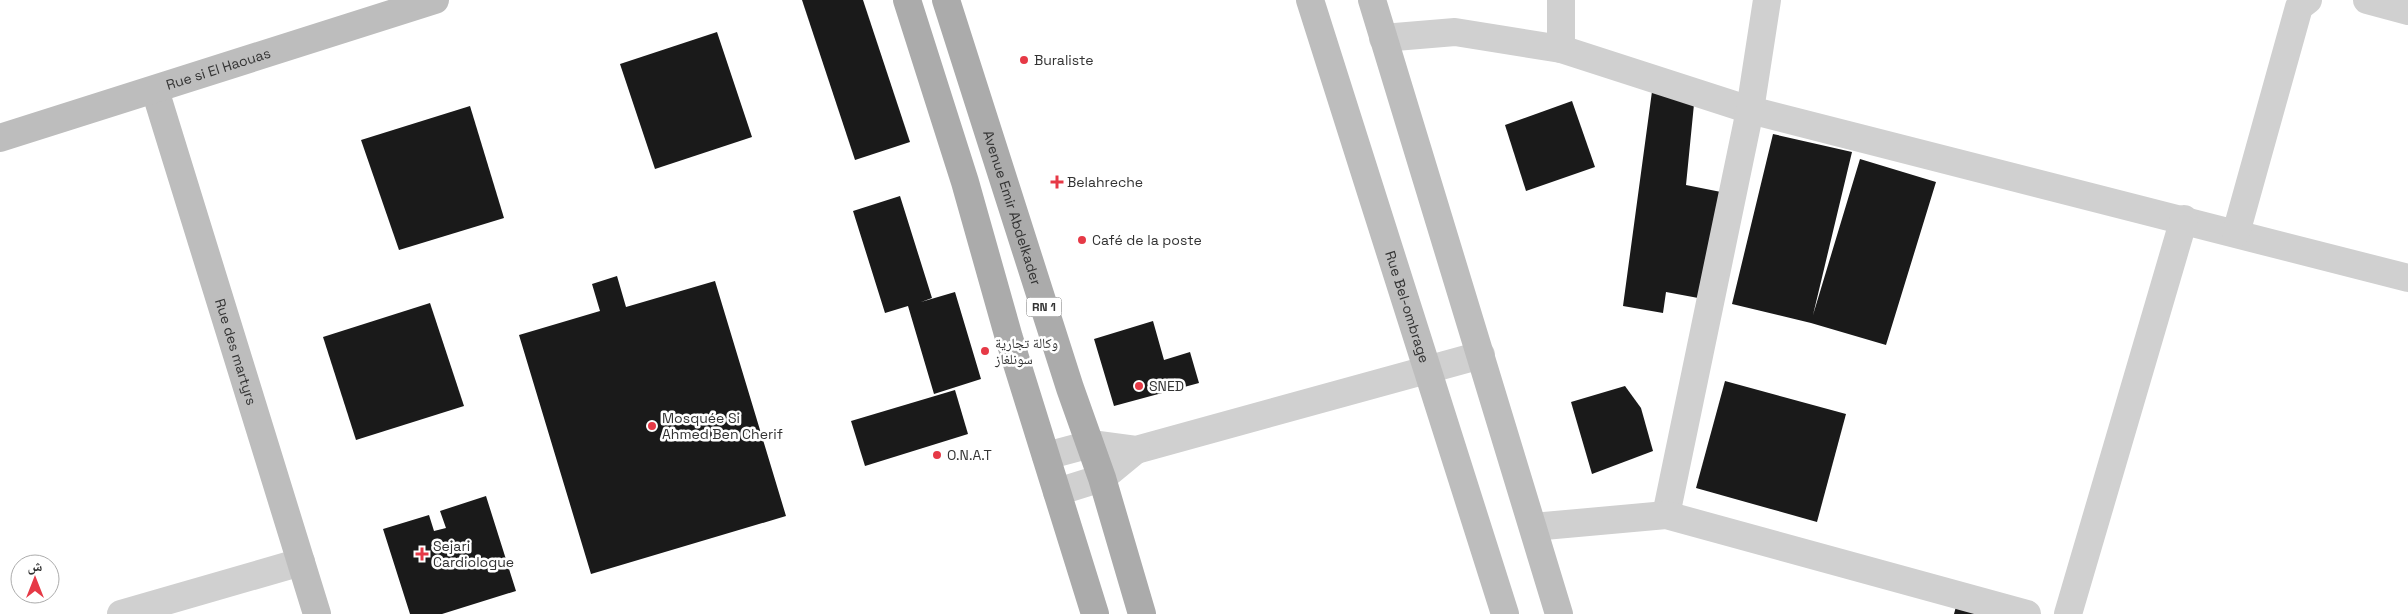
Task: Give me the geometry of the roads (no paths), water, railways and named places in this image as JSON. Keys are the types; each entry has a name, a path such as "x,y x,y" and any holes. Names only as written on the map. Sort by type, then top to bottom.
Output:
{"main road":[{"path":"907,0 962,173 1009,338 1095,614"},
{"name":"Avenue Emir Abdelkader","path":"946,0 1070,388 1102,478 1142,614"}],"street":[{"name":"Rue si El Haouas","path":"0,138 435,0"},
{"name":"Rue Bel-ombrage","path":"1310,0 1505,614"},
{"path":"1372,0 1559,614"},
{"path":"1561,0 1561,49"},
{"path":"1666,515 1750,110 1767,0"},
{"path":"2236,233 2299,7 2308,0"},
{"path":"2367,0 2408,11"},
{"path":"1383,38 1455,32 1561,49 1750,110 2184,219 2408,278"},
{"name":"Rue des martyrs","path":"155,90 317,614"},
{"path":"2068,614 2184,219"},
{"path":"1046,456 1090,444 1136,450 1429,371 1481,355"},
{"path":"1056,492 1102,478 1136,450"},
{"path":"1533,527 1666,515 2027,614"},
{"path":"121,614 301,562"}],"place":[{"name":"Buraliste","path":"1024,60"},
{"name":"Belahreche","path":"1057,182"},
{"name":"Café de la poste","path":"1082,240"},
{"name":"وكالة تجارية سونلغاز","path":"985,351"},
{"name":"SNED","path":"1139,386"},
{"name":"Mosquée Si Ahmed Ben Cherif","path":"652,426"},
{"name":"O.N.A.T","path":"937,455"},
{"name":"Sejari Cardiologue","path":"422,554"}]}
